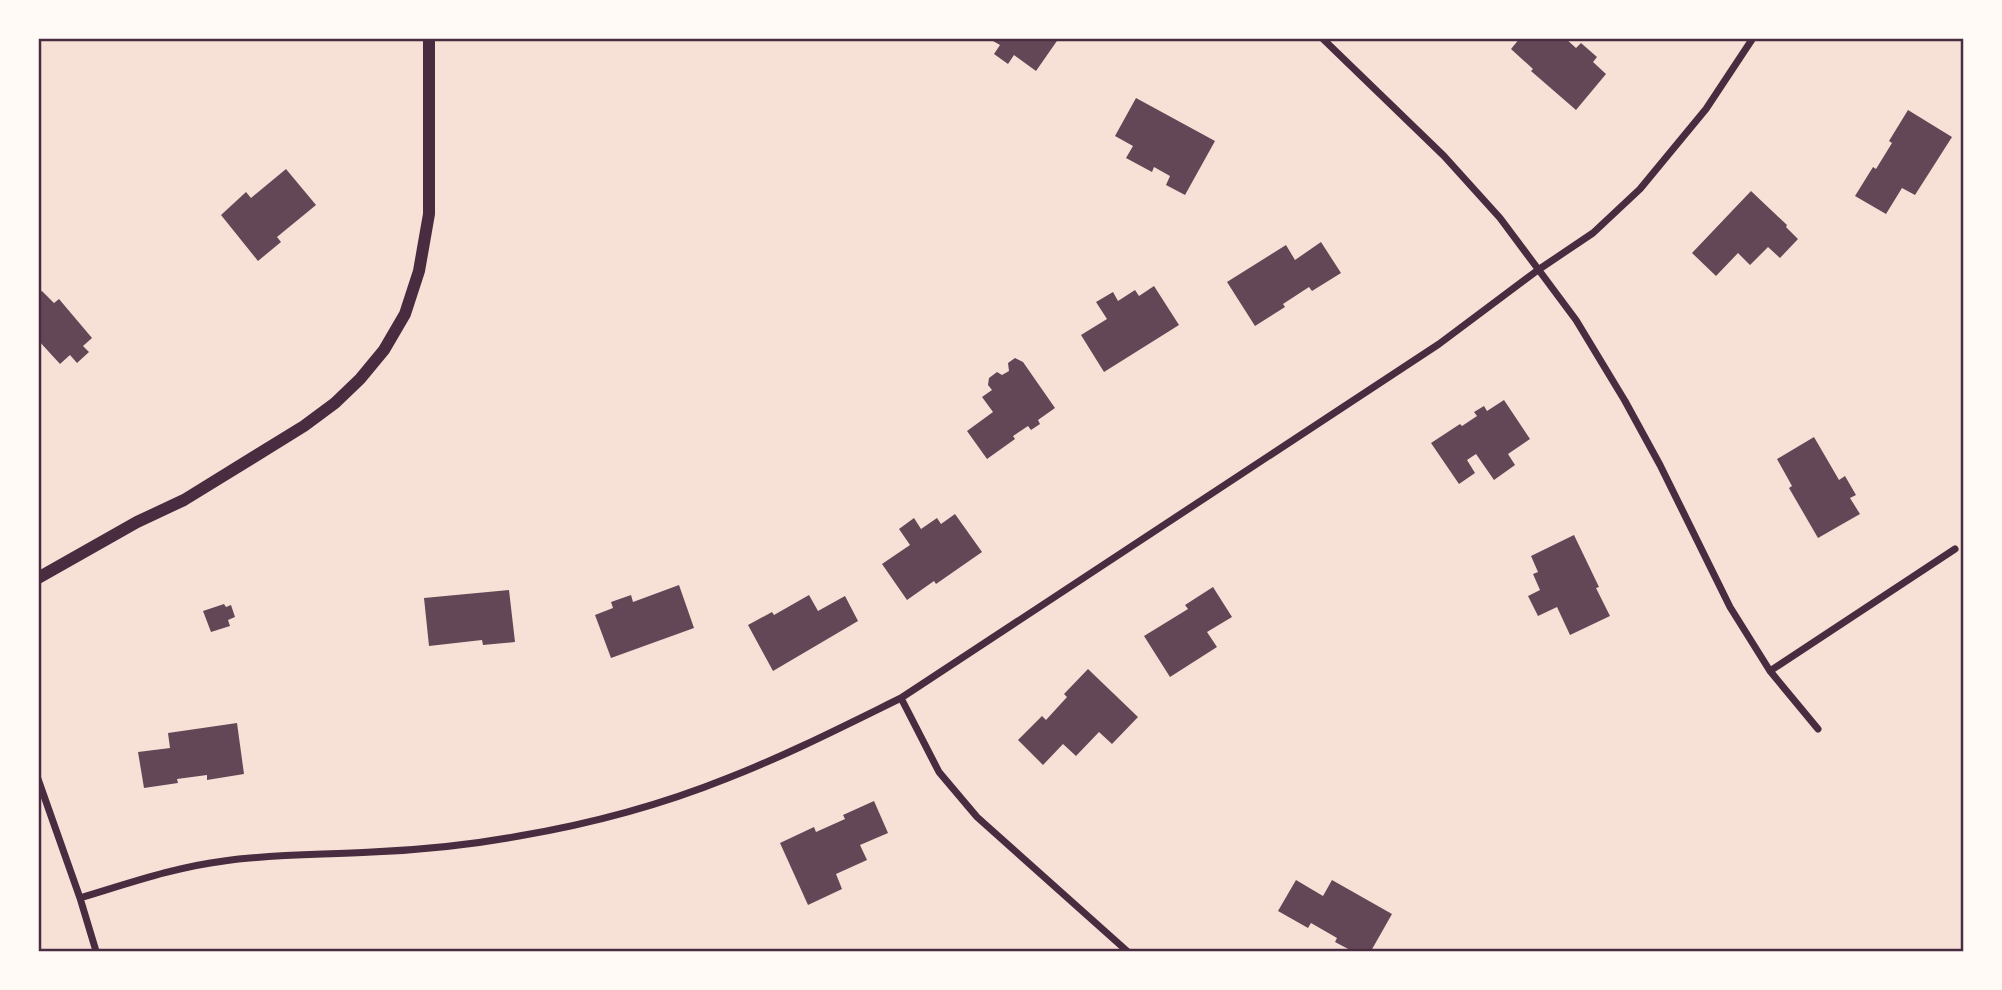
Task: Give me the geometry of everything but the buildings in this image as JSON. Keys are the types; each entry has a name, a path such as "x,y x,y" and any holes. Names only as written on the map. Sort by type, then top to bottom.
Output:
{"street":[{"path":"38,578 136,522 184,500 304,426 360,379 384,350 405,314 419,271 429,214 429,38"},
{"path":"1322,38 1444,156 1500,218 1576,320 1660,465 1730,607 1770,671 1818,729"},
{"path":"80,898 163,874 221,861 437,847 517,836 587,822 660,802 727,779 901,698 1438,344 1593,233 1640,189 1706,109 1753,38"},
{"path":"1770,671 1955,549"},
{"path":"901,698 939,772 977,817 1127,951"},
{"path":"38,779 96,951"}]}
